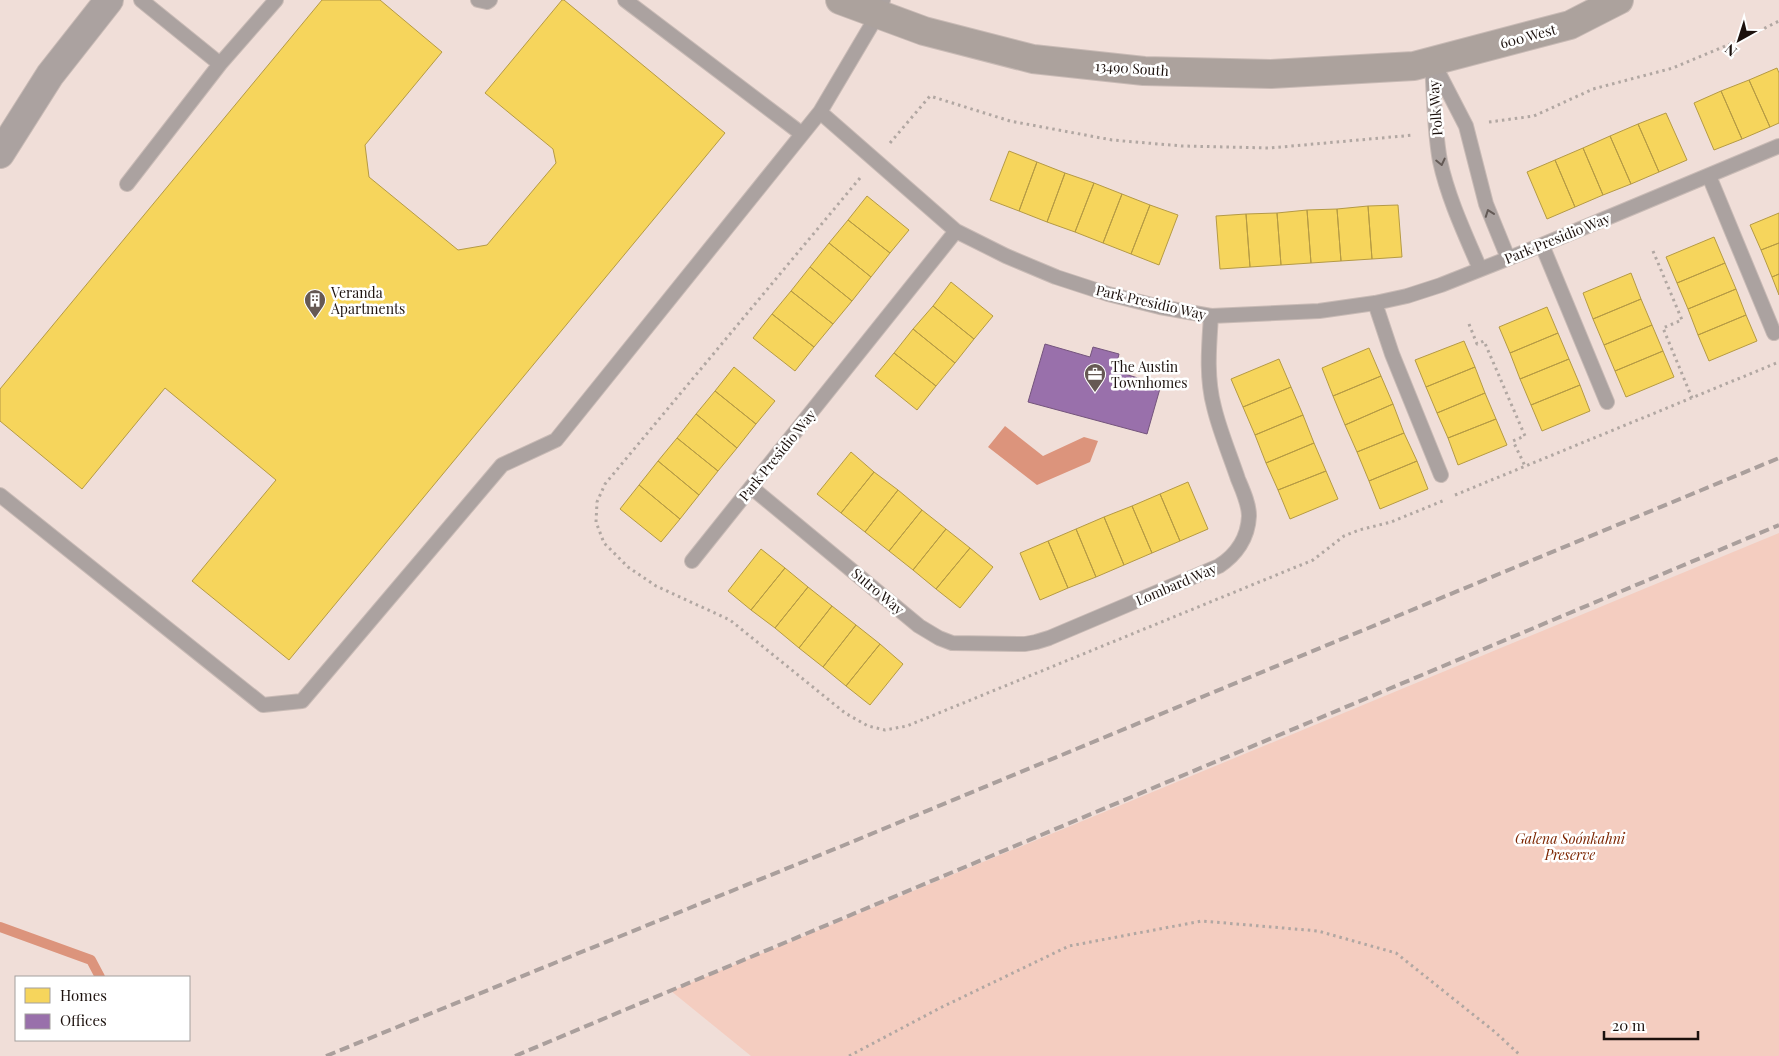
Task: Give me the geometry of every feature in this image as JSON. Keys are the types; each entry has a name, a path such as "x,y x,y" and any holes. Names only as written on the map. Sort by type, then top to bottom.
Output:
{"main road":[{"name":"13490 South","path":"840,0 880,7 924,31 1033,59 1144,71 1270,74 1414,66 1432,61"},
{"name":"600 West","path":"1432,61 1570,25 1619,0"}],"street":[{"path":"0,154 50,75 109,0"}],"lane":[{"path":"141,0 220,64"},
{"path":"127,184 220,64 276,0"},
{"path":"478,0 487,2 490,0"},
{"path":"626,0 802,134"},
{"path":"0,495 263,705 302,701 502,465 556,440 820,112 880,7"},
{"name":"Polk Way","path":"1432,61 1466,126 1486,204 1508,258"},
{"name":"Polk Way","path":"1432,61 1436,132 1440,161 1448,189 1480,269"},
{"path":"820,112 956,231"},
{"name":"Park Presidio Way","path":"692,561 956,231 1006,256 1082,286 1160,307 1211,316 1319,311 1375,302 1416,293 1441,285 1779,146"},
{"path":"1709,176 1774,332"},
{"path":"1542,245 1607,402"},
{"path":"1375,302 1392,354 1441,475"},
{"name":"Lombard Way","path":"1025,644 1048,638 1219,566 1229,560 1237,551 1247,528 1249,515 1246,501 1213,405 1208,349 1211,316"},
{"name":"Sutro Way","path":"751,487 928,633 952,643 1025,644"}],"path":[{"path":"1466,126 1534,116 1594,89 1673,68 1749,36 1779,21"},
{"path":"890,143 930,96 1010,121 1112,140 1182,146 1270,148 1436,132"},
{"path":"863,173 605,484 598,502 596,522 604,543 628,567 656,586 730,620 845,714 868,726 886,730 907,726 1313,560 1344,536 1358,530 1391,522 1779,362"},
{"path":"1653,251 1682,320 1663,328 1692,398"},
{"path":"1469,324 1477,344 1484,341 1525,436 1513,441 1525,466"},
{"path":"849,1056 940,1008 1069,946 1202,921 1318,931 1396,953 1495,1032 1521,1056"}],"green space":[{"name":"Galena Soónkahni Preserve","path":"1779,533 1779,1056 751,1056 671,991"}],"shaded area":[{"path":"1005,426 1043,456 1084,437 1098,441 1090,462 1037,485 988,447"}],"building: Homes":[{"name":"Veranda Apartments","path":"322,0 380,0 442,52 365,145 369,177 458,250 487,245 556,163 553,149 485,93 562,0 725,133 289,660 192,581 276,480 165,388 82,489 0,421 0,389"},
{"path":"1777,68 1779,73 1779,123 1770,127 1749,80"},
{"path":"1749,80 1770,127 1742,139 1721,91"},
{"path":"1721,91 1742,139 1714,150 1694,103"},
{"path":"1666,113 1687,160 1659,172 1638,124"},
{"path":"1638,124 1659,172 1631,184 1610,136"},
{"path":"1610,136 1631,184 1603,195 1583,148"},
{"path":"1583,148 1603,195 1575,207 1555,160"},
{"path":"1009,151 1037,162 1019,211 990,200"},
{"path":"1555,160 1575,207 1547,219 1527,172"},
{"path":"1037,162 1065,173 1047,222 1019,211"},
{"path":"1065,173 1094,183 1075,232 1047,222"},
{"path":"1094,183 1122,194 1103,243 1075,232"},
{"path":"1122,194 1150,205 1131,254 1103,243"},
{"path":"867,196 909,230 890,253 848,220"},
{"path":"1150,205 1178,215 1159,265 1131,254"},
{"path":"1398,205 1402,257 1372,259 1368,206"},
{"path":"1368,206 1372,259 1341,261 1337,209"},
{"path":"1337,209 1341,261 1311,263 1307,210"},
{"path":"1307,210 1311,263 1281,265 1277,213"},
{"path":"1277,213 1281,265 1250,267 1246,214"},
{"path":"1779,213 1779,243 1761,250 1750,225"},
{"path":"1246,214 1250,267 1220,269 1216,216"},
{"path":"848,220 890,253 871,277 829,243"},
{"path":"1714,237 1725,263 1677,283 1666,257"},
{"path":"829,243 871,277 852,301 810,267"},
{"path":"1779,243 1779,274 1772,277 1761,250"},
{"path":"1725,263 1736,289 1688,309 1677,283"},
{"path":"810,267 852,301 833,324 791,291"},
{"path":"1631,273 1641,299 1593,319 1583,293"},
{"path":"1779,274 1779,295 1772,277"},
{"path":"951,282 993,316 974,339 933,306"},
{"path":"1736,289 1746,315 1698,335 1688,309"},
{"path":"791,291 833,324 814,347 772,314"},
{"path":"1641,299 1652,325 1604,345 1593,319"},
{"path":"933,306 974,339 955,363 913,329"},
{"path":"1547,307 1558,333 1510,353 1499,327"},
{"path":"772,314 814,347 795,371 753,338"},
{"path":"1746,315 1757,341 1709,361 1698,335"},
{"path":"1652,325 1663,351 1615,371 1604,345"},
{"path":"913,329 955,363 936,386 894,353"},
{"path":"1558,333 1569,359 1520,379 1510,353"},
{"path":"1464,341 1475,367 1426,387 1415,360"},
{"path":"1369,348 1381,376 1333,396 1322,368"},
{"path":"1663,351 1674,377 1626,397 1615,371"},
{"path":"894,353 936,386 917,410 875,376"},
{"path":"1279,359 1291,387 1243,407 1231,379"},
{"path":"1569,359 1580,385 1531,405 1520,379"},
{"path":"734,367 775,401 756,424 715,391"},
{"path":"1475,367 1485,393 1437,413 1426,387"},
{"path":"1381,376 1393,404 1345,425 1333,396"},
{"path":"1580,385 1590,411 1542,431 1531,405"},
{"path":"1291,387 1303,415 1255,435 1243,407"},
{"path":"715,391 756,424 737,448 696,414"},
{"path":"1485,393 1496,419 1448,438 1437,413"},
{"path":"1393,404 1404,433 1357,452 1345,425"},
{"path":"696,414 737,448 718,471 677,438"},
{"path":"1303,415 1314,443 1266,463 1255,435"},
{"path":"1496,419 1507,445 1458,465 1448,438"},
{"path":"1404,433 1417,461 1369,481 1357,452"},
{"path":"677,438 718,471 699,495 658,461"},
{"path":"1314,443 1326,471 1278,490 1266,463"},
{"path":"851,452 874,472 841,513 817,494"},
{"path":"658,461 699,495 680,519 639,485"},
{"path":"1417,461 1428,489 1380,509 1369,481"},
{"path":"1326,471 1338,499 1290,519 1278,490"},
{"path":"874,472 898,490 865,532 841,513"},
{"path":"1188,482 1208,529 1180,541 1160,494"},
{"path":"639,485 680,519 661,542 620,509"},
{"path":"898,490 922,510 889,551 865,532"},
{"path":"1160,494 1180,541 1152,553 1132,506"},
{"path":"1132,506 1152,553 1124,565 1104,517"},
{"path":"922,510 946,529 913,570 889,551"},
{"path":"1104,517 1124,565 1096,577 1076,529"},
{"path":"946,529 970,548 936,589 913,570"},
{"path":"1076,529 1096,577 1068,588 1048,541"},
{"path":"1048,541 1068,588 1040,600 1020,553"},
{"path":"970,548 993,567 960,608 936,589"},
{"path":"761,549 785,568 751,610 728,591"},
{"path":"785,568 808,587 775,628 751,610"},
{"path":"808,587 832,606 799,648 775,628"},
{"path":"832,606 856,625 823,667 799,648"},
{"path":"856,625 880,644 846,686 823,667"},
{"path":"880,644 903,664 870,705 846,686"}],"building: Offices":[{"name":"The Austin Townhomes","path":"1045,344 1090,357 1093,347 1119,354 1115,371 1161,385 1147,434 1028,402"}],"waterway":[{"path":"0,927 91,960 99,976"}],"railway":[{"path":"326,1056 842,846 1779,458"},
{"path":"515,1056 1779,525"}],"place":[{"name":"Veranda Apartments","path":"315,319"},
{"name":"The Austin Townhomes","path":"1095,393"}]}
